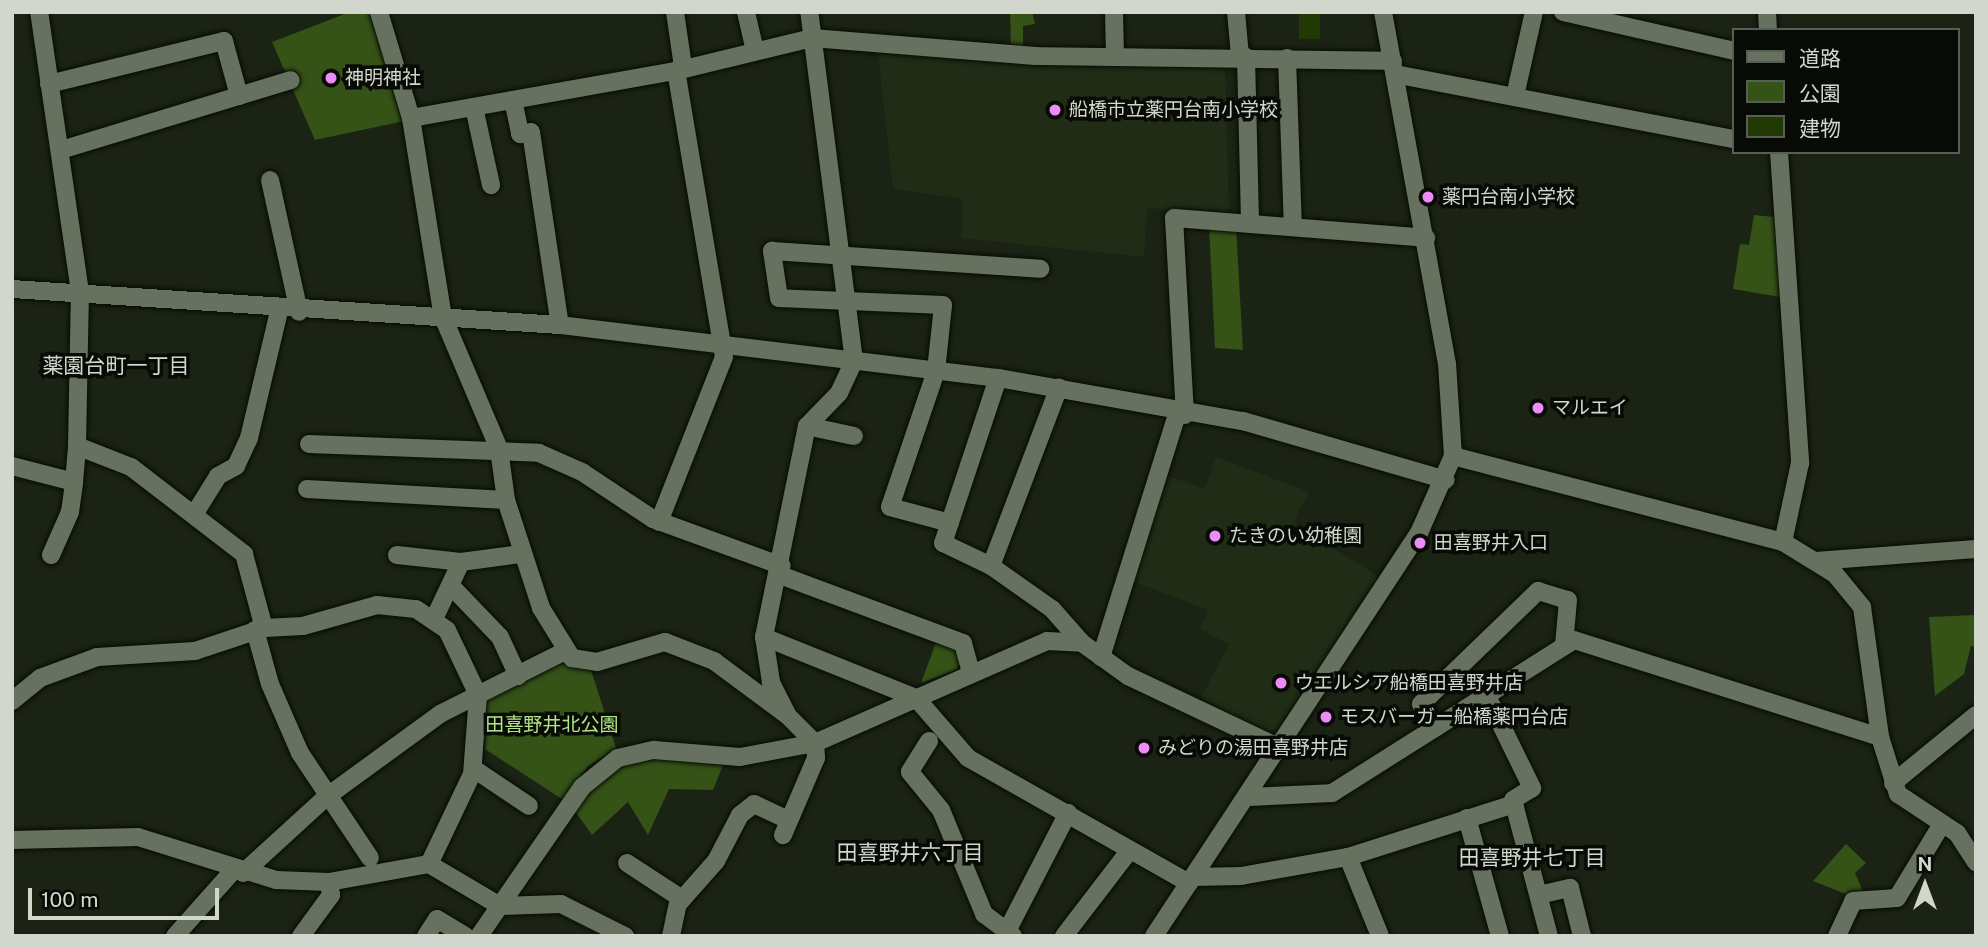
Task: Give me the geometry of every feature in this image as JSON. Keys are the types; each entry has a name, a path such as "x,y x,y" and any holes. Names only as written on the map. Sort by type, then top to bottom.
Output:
{"street":[{"path":"39,12 80,292 74,482 70,512 51,555"},
{"path":"379,12 411,118 443,317 499,449 506,500 520,554 565,651 597,662 665,642 714,661 788,716 815,743"},
{"path":"659,522 724,357 679,69 675,12"},
{"path":"746,12 755,51"},
{"path":"788,716 771,681 764,637 781,570 807,425 839,393 854,361 809,12"},
{"path":"1114,12 1115,55"},
{"path":"1236,12 1243,56 1250,223"},
{"path":"1154,936 1248,797 1419,533 1446,480 1453,456 1451,392 1426,239 1382,12"},
{"path":"1515,96 1534,12"},
{"path":"1563,12 1732,51"},
{"path":"411,118 679,69 813,38 1035,55 1243,56 1394,67 1515,96 1732,139"},
{"path":"49,84 224,41 239,96"},
{"path":"1287,58 1293,226"},
{"path":"61,150 290,80"},
{"path":"513,100 520,134 531,132 561,325"},
{"path":"474,107 491,185"},
{"path":"1779,154 1800,464 1783,542"},
{"path":"270,180 299,312"},
{"path":"1101,657 1182,413 1174,218 1426,239"},
{"path":"950,523 890,507 936,371 943,305 845,298 779,298 772,251 839,252 1040,269"},
{"path":"12,289 80,292 279,311 443,317 561,325 998,378 1243,422 1446,480"},
{"path":"195,513 218,475 236,466 249,438 279,311"},
{"path":"998,378 943,543 991,566 1052,609 1082,643 1128,676 1280,748"},
{"path":"991,566 1059,387"},
{"path":"807,425 854,436"},
{"path":"309,444 499,449 566,464 659,522 963,643 971,673"},
{"path":"77,446 131,467 195,513 244,554 279,708 326,798 370,858"},
{"path":"1453,456 1783,542 1816,561 1849,587 1862,607 1880,737 1893,783 1910,808 1942,824 1976,862"},
{"path":"12,466 74,482"},
{"path":"307,489 506,500"},
{"path":"1816,561 1976,550"},
{"path":"397,555 461,562 520,554"},
{"path":"434,619 452,587 461,562"},
{"path":"452,587 500,637 518,676"},
{"path":"1437,727 1421,704 1538,591 1568,600 1564,646"},
{"path":"12,701 65,666 129,650 195,651 260,629 303,626 377,605 416,609 434,619 457,646 478,695 474,769 429,864"},
{"path":"764,637 916,698 968,758 1191,880 1241,876 1348,857 1514,804"},
{"path":"479,936 582,787 618,758 654,750 740,757 815,743 1047,641 1082,643"},
{"path":"1248,797 1332,793 1564,646 1594,643 1880,737"},
{"path":"175,936 238,872 326,798 440,714 565,651"},
{"path":"1486,694 1532,788 1515,796 1514,804 1549,936"},
{"path":"1893,783 1976,715"},
{"path":"929,741 910,772 941,810 984,914 1010,933 1068,813"},
{"path":"671,936 682,899 754,804 786,828 812,777 815,743"},
{"path":"474,769 529,806"},
{"path":"1467,818 1500,936"},
{"path":"1837,936 1853,901 1897,898 1942,824"},
{"path":"12,840 138,837 238,872 329,883 429,864 499,906 561,904 625,936"},
{"path":"1064,936 1130,849"},
{"path":"1348,857 1380,936"},
{"path":"627,863 682,899"},
{"path":"301,936 331,895 329,883"},
{"path":"1539,895 1570,888 1582,936"},
{"path":"426,936 437,919 465,936"}],"shaded area":[{"name":"船橋市立薬円台南小学校","path":"877,45 1225,61 1229,215 1147,208 1144,257 961,238 963,199 893,189"},
{"path":"1216,457 1309,492 1293,523 1379,577 1281,728 1263,732 1201,698 1229,644 1200,629 1208,610 1130,580 1162,474 1205,489"}],"green space":[{"path":"350,12 375,12 409,120 315,140 272,42"},
{"path":"1010,12 1032,12 1035,24 1023,26 1023,47 1011,44"},
{"path":"1754,215 1774,217 1780,297 1733,289 1740,244 1749,245"},
{"path":"1209,224 1236,226 1243,350 1215,348"},
{"path":"1976,615 1976,647 1971,646 1964,674 1935,696 1929,617"},
{"path":"937,640 960,650 958,669 921,683"},
{"name":"田喜野井北公園","path":"567,658 591,670 616,748 588,766 562,799 485,749 487,696"},
{"path":"653,758 723,765 713,790 669,789 648,835 628,802 592,835 575,811 598,781 620,766"},
{"path":"1846,844 1866,863 1855,873 1864,894 1848,895 1813,881"}],"building":[{"path":"1299,12 1320,12 1320,39 1299,39"}],"place":[{"name":"神明神社","path":"331,78"},
{"name":"船橋市立薬円台南小学校","path":"1055,110"},
{"name":"薬円台南小学校","path":"1428,197"},
{"name":"マルエイ","path":"1538,408"},
{"name":"たきのい幼稚園","path":"1215,536"},
{"name":"田喜野井入口","path":"1420,543"},
{"name":"ウエルシア船橋田喜野井店","path":"1281,683"},
{"name":"モスバーガー船橋薬円台店","path":"1326,717"},
{"name":"みどりの湯田喜野井店","path":"1144,748"}],"district":[{"name":"薬園台町一丁目","path":"116,366"},
{"name":"田喜野井六丁目","path":"910,853"},
{"name":"田喜野井七丁目","path":"1532,858"}]}
